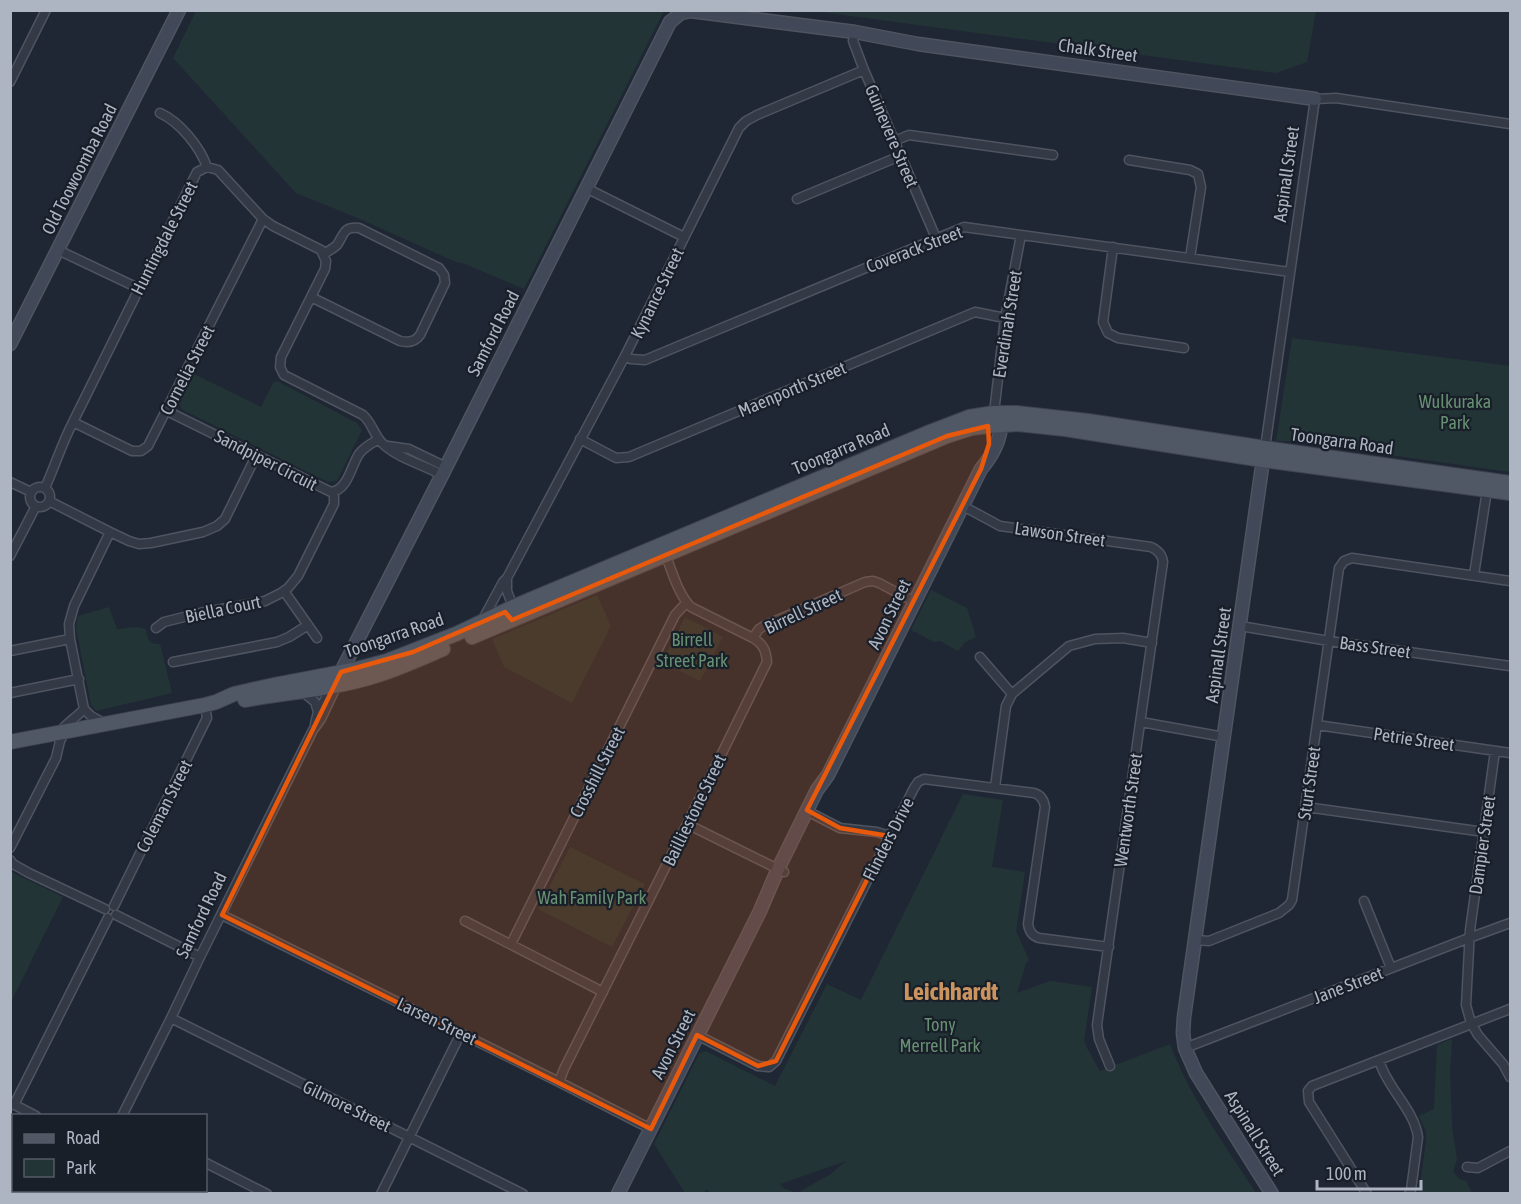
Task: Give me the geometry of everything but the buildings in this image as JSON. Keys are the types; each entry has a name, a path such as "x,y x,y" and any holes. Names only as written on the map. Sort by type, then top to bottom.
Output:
{"main road":[{"name":"Toongarra Road","path":"211,704 234,694 274,685 336,681 378,675 410,664 510,613 947,436 994,421 1510,483"},
{"name":"Toongarra Road","path":"1264,454 1510,493"},
{"name":"Toongarra Road","path":"10,742 211,704 303,691 413,652 481,622 510,613"}],"street":[{"path":"10,82 46,10"},
{"name":"Old Toowoomba Road","path":"10,344 15,324 58,250 179,10"},
{"name":"Chalk Street","path":"681,13 691,11 855,32 918,44 1315,99 1336,98 1510,124"},
{"name":"Samford Road","path":"313,730 318,712 444,471 670,22 681,13"},
{"name":"Guinevere Street","path":"855,32 853,41 864,70 936,238"},
{"name":"Kynance Street","path":"481,622 507,578 625,356 739,128 757,115 864,70"},
{"name":"Aspinall Street","path":"1272,1194 1196,1073 1185,1048 1183,1033 1315,99"},
{"path":"160,113 171,118 198,148 207,167"},
{"path":"894,141 909,135 1053,155"},
{"path":"797,199 900,156"},
{"path":"1129,160 1190,170 1198,174 1201,187 1190,258"},
{"name":"Huntingdale Street","path":"45,488 62,444 195,174 200,169 207,167 218,170 263,219 319,249 324,254"},
{"path":"586,188 684,237"},
{"name":"Cornelia Street","path":"73,422 129,450 144,450 148,446 263,219"},
{"name":"Coverack Street","path":"625,356 645,360 964,226 1290,272"},
{"path":"311,297 400,341 407,342 415,340 420,335 445,283 440,268 359,228 350,228 345,231 335,247 324,254 326,266 281,357 279,364 287,377 363,415 391,451 409,460 444,471"},
{"name":"Everdinah Street","path":"994,421 1005,318 1022,235"},
{"path":"1113,247 1103,322 1108,333 1118,338 1184,348"},
{"path":"58,250 138,288"},
{"name":"Maenporth Street","path":"580,439 616,458 629,457 975,312 1005,318"},
{"name":"Sandpiper Circuit","path":"167,411 334,492 342,487 360,452 367,446 382,442"},
{"name":"Avon Street","path":"618,1194 760,911 775,889 781,871 810,813 824,793 828,775 981,469 989,460 997,444 1000,435 994,421"},
{"path":"50,501 134,543 145,544 203,532 221,523 230,510 256,456"},
{"path":"10,482 31,492"},
{"path":"39,487 45,488 49,492 50,501 42,507 36,506 30,498 31,492 39,487"},
{"path":"1487,490 1474,575 1510,581"},
{"name":"Biella Court","path":"156,628 164,622 191,615 265,601 284,591 298,576 334,504 334,492"},
{"path":"10,556 36,506"},
{"name":"Lawson Street","path":"963,507 1000,526 1151,547 1159,552"},
{"path":"104,724 91,717 84,709 69,624 71,614 110,532"},
{"path":"663,550 686,603"},
{"name":"Wentworth Street","path":"1110,1066 1099,1039 1097,1025 1163,562 1159,552"},
{"name":"Sturt Street","path":"1195,940 1209,940 1279,913 1292,900 1339,567 1344,561 1352,558 1474,575"},
{"path":"507,578 510,613"},
{"name":"Birrell Street","path":"686,603 753,638 759,629 766,625 865,582 879,583 915,602"},
{"path":"498,590 499,597 510,613"},
{"path":"284,591 317,638"},
{"name":"Crosshill Street","path":"511,944 675,615 686,603"},
{"path":"173,662 277,642 308,625"},
{"name":"Bass Street","path":"1240,626 1510,666"},
{"name":"Bailliestone Street","path":"559,1082 767,662 762,644 753,638"},
{"path":"995,787 1006,706 1012,693 1069,646 1095,639 1123,638 1152,643"},
{"path":"10,651 70,639"},
{"path":"357,641 360,652 371,665"},
{"path":"980,657 1012,693"},
{"path":"10,693 79,679"},
{"name":"Samford Road","path":"123,1114 313,730 321,719 336,681"},
{"path":"303,691 315,702 318,712"},
{"name":"Coleman Street","path":"12,1104 111,912 207,718 211,704"},
{"path":"10,848 56,758 63,732 62,727 84,709"},
{"path":"1141,722 1224,737"},
{"name":"Petrie Street","path":"1317,725 1510,753"},
{"path":"45,735 58,748"},
{"name":"Dampier Street","path":"1472,1023 1466,1005 1469,938 1495,751"},
{"name":"Flinders Drive","path":"698,1035 758,1066 769,1067 776,1061 889,836 916,784 921,780 930,779 1037,794 1044,801 1045,807 1028,924 1030,932 1039,938 1109,947"},
{"path":"1306,807 1484,832"},
{"path":"810,813 840,828 877,832 889,836"},
{"path":"687,824 781,871"},
{"path":"10,860 29,873 200,957"},
{"path":"1364,901 1391,968"},
{"name":"Larsen Street","path":"222,915 651,1129"},
{"path":"465,921 603,992"},
{"name":"Jane Street","path":"1185,1048 1510,923"},
{"path":"1367,1194 1309,1102 1308,1091 1311,1086 1510,1009"},
{"name":"Gilmore Street","path":"171,1018 523,1194"},
{"path":"1472,1023 1478,1035 1503,1064 1510,1077"},
{"path":"381,1194 461,1033"},
{"path":"1379,1060 1385,1075 1414,1121 1417,1130 1418,1137 1409,1194"},
{"path":"12,1104 32,1114"},
{"path":"1467,1167 1478,1168 1510,1151"},
{"path":"207,1164 267,1194"}],"highlighted area":[{"path":"988,426 989,444 981,469 807,810 840,828 889,836 776,1061 758,1066 697,1035 651,1129 222,915 341,672 413,652 505,612 512,620 947,436"}],"green space":[{"path":"196,10 664,11 524,289 296,193 173,58"},
{"path":"814,11 1316,11 1307,62 1276,73"},
{"name":"Wulkuraka Park","path":"1292,338 1510,366 1510,472 1291,441 1276,441"},
{"path":"194,374 261,407 273,383 277,381 357,423 362,430 337,481 328,482 183,410 180,402"},
{"path":"931,590 967,608 976,637 964,643 958,651 911,630"},
{"path":"597,595 611,626 572,703 504,667 492,639"},
{"path":"109,607 117,629 137,627 146,629 149,641 160,644 172,693 96,711 91,705 76,628 78,616"},
{"name":"Birrell Street Park","path":"685,617 723,637 700,681 662,662"},
{"name":"Tony Merrell Park","path":"963,794 1003,800 992,867 1025,872 1016,931 1029,960 1017,993 1050,981 1092,987 1084,1040 1100,1071 1170,1044 1187,1083 1256,1193 710,1193 707,1189 703,1193 685,1193 654,1144 699,1054 705,1051 775,1086 827,984 861,1000","holes":["846,1161 831,1174 797,1193 783,1188 780,1184"]},
{"name":"Wah Family Park","path":"570,847 645,884 612,947 538,909"},
{"path":"11,872 63,897 11,1002"},
{"path":"1452,1039 1450,1072 1452,1126 1457,1159 1453,1171 1459,1179 1466,1181 1472,1193 1419,1193 1426,1132 1419,1116 1434,1109 1437,1045"}],"district":[{"name":"Leichhardt","path":"951,991"}]}
